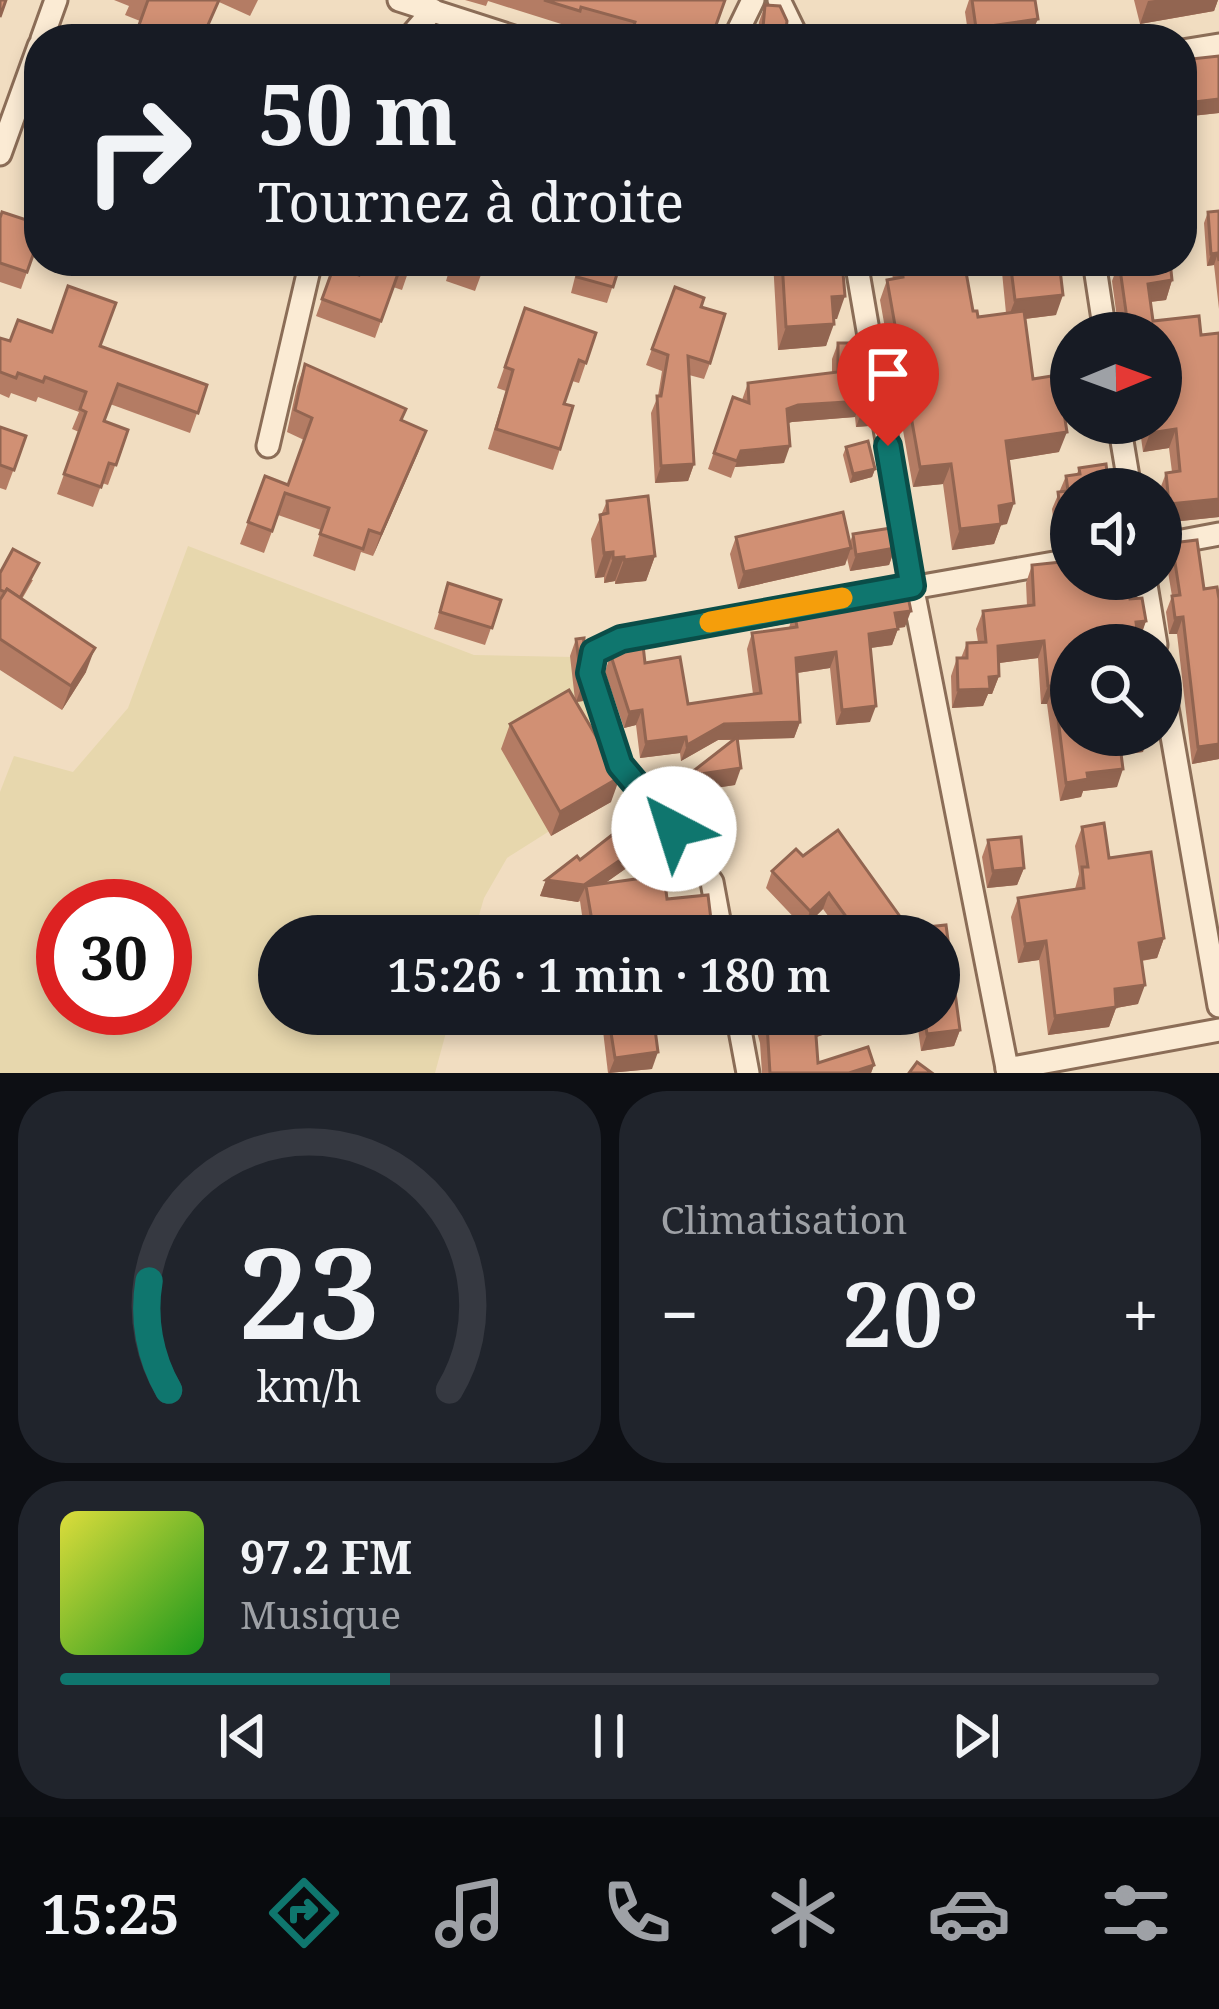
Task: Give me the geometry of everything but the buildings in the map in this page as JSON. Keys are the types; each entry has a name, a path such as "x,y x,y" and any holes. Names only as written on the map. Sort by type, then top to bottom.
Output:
{"street":[{"path":"399,0 475,24"},
{"path":"421,24 433,10"},
{"path":"0,154 24,87"},
{"path":"268,446 308,276"},
{"path":"859,276 912,586 1008,1071 1219,1030"},
{"path":"1096,276 1102,312"},
{"path":"1182,541 1219,534"},
{"path":"718,915 712,881 620,765 590,673 594,652 621,639 1050,563"},
{"path":"1175,756 1219,1006"},
{"path":"740,1035 748,1073"}],"shaded area":[{"path":"188,546 474,655 573,657 616,789 507,858 479,915 258,915 258,1035 445,1035 435,1073 0,1073 0,792 14,756 73,772 128,708"}],"slow traffic":[{"path":"710,622 842,598"}],"route":[{"path":"674,829 620,765 590,673 594,652 621,639 912,586 888,446"}]}
